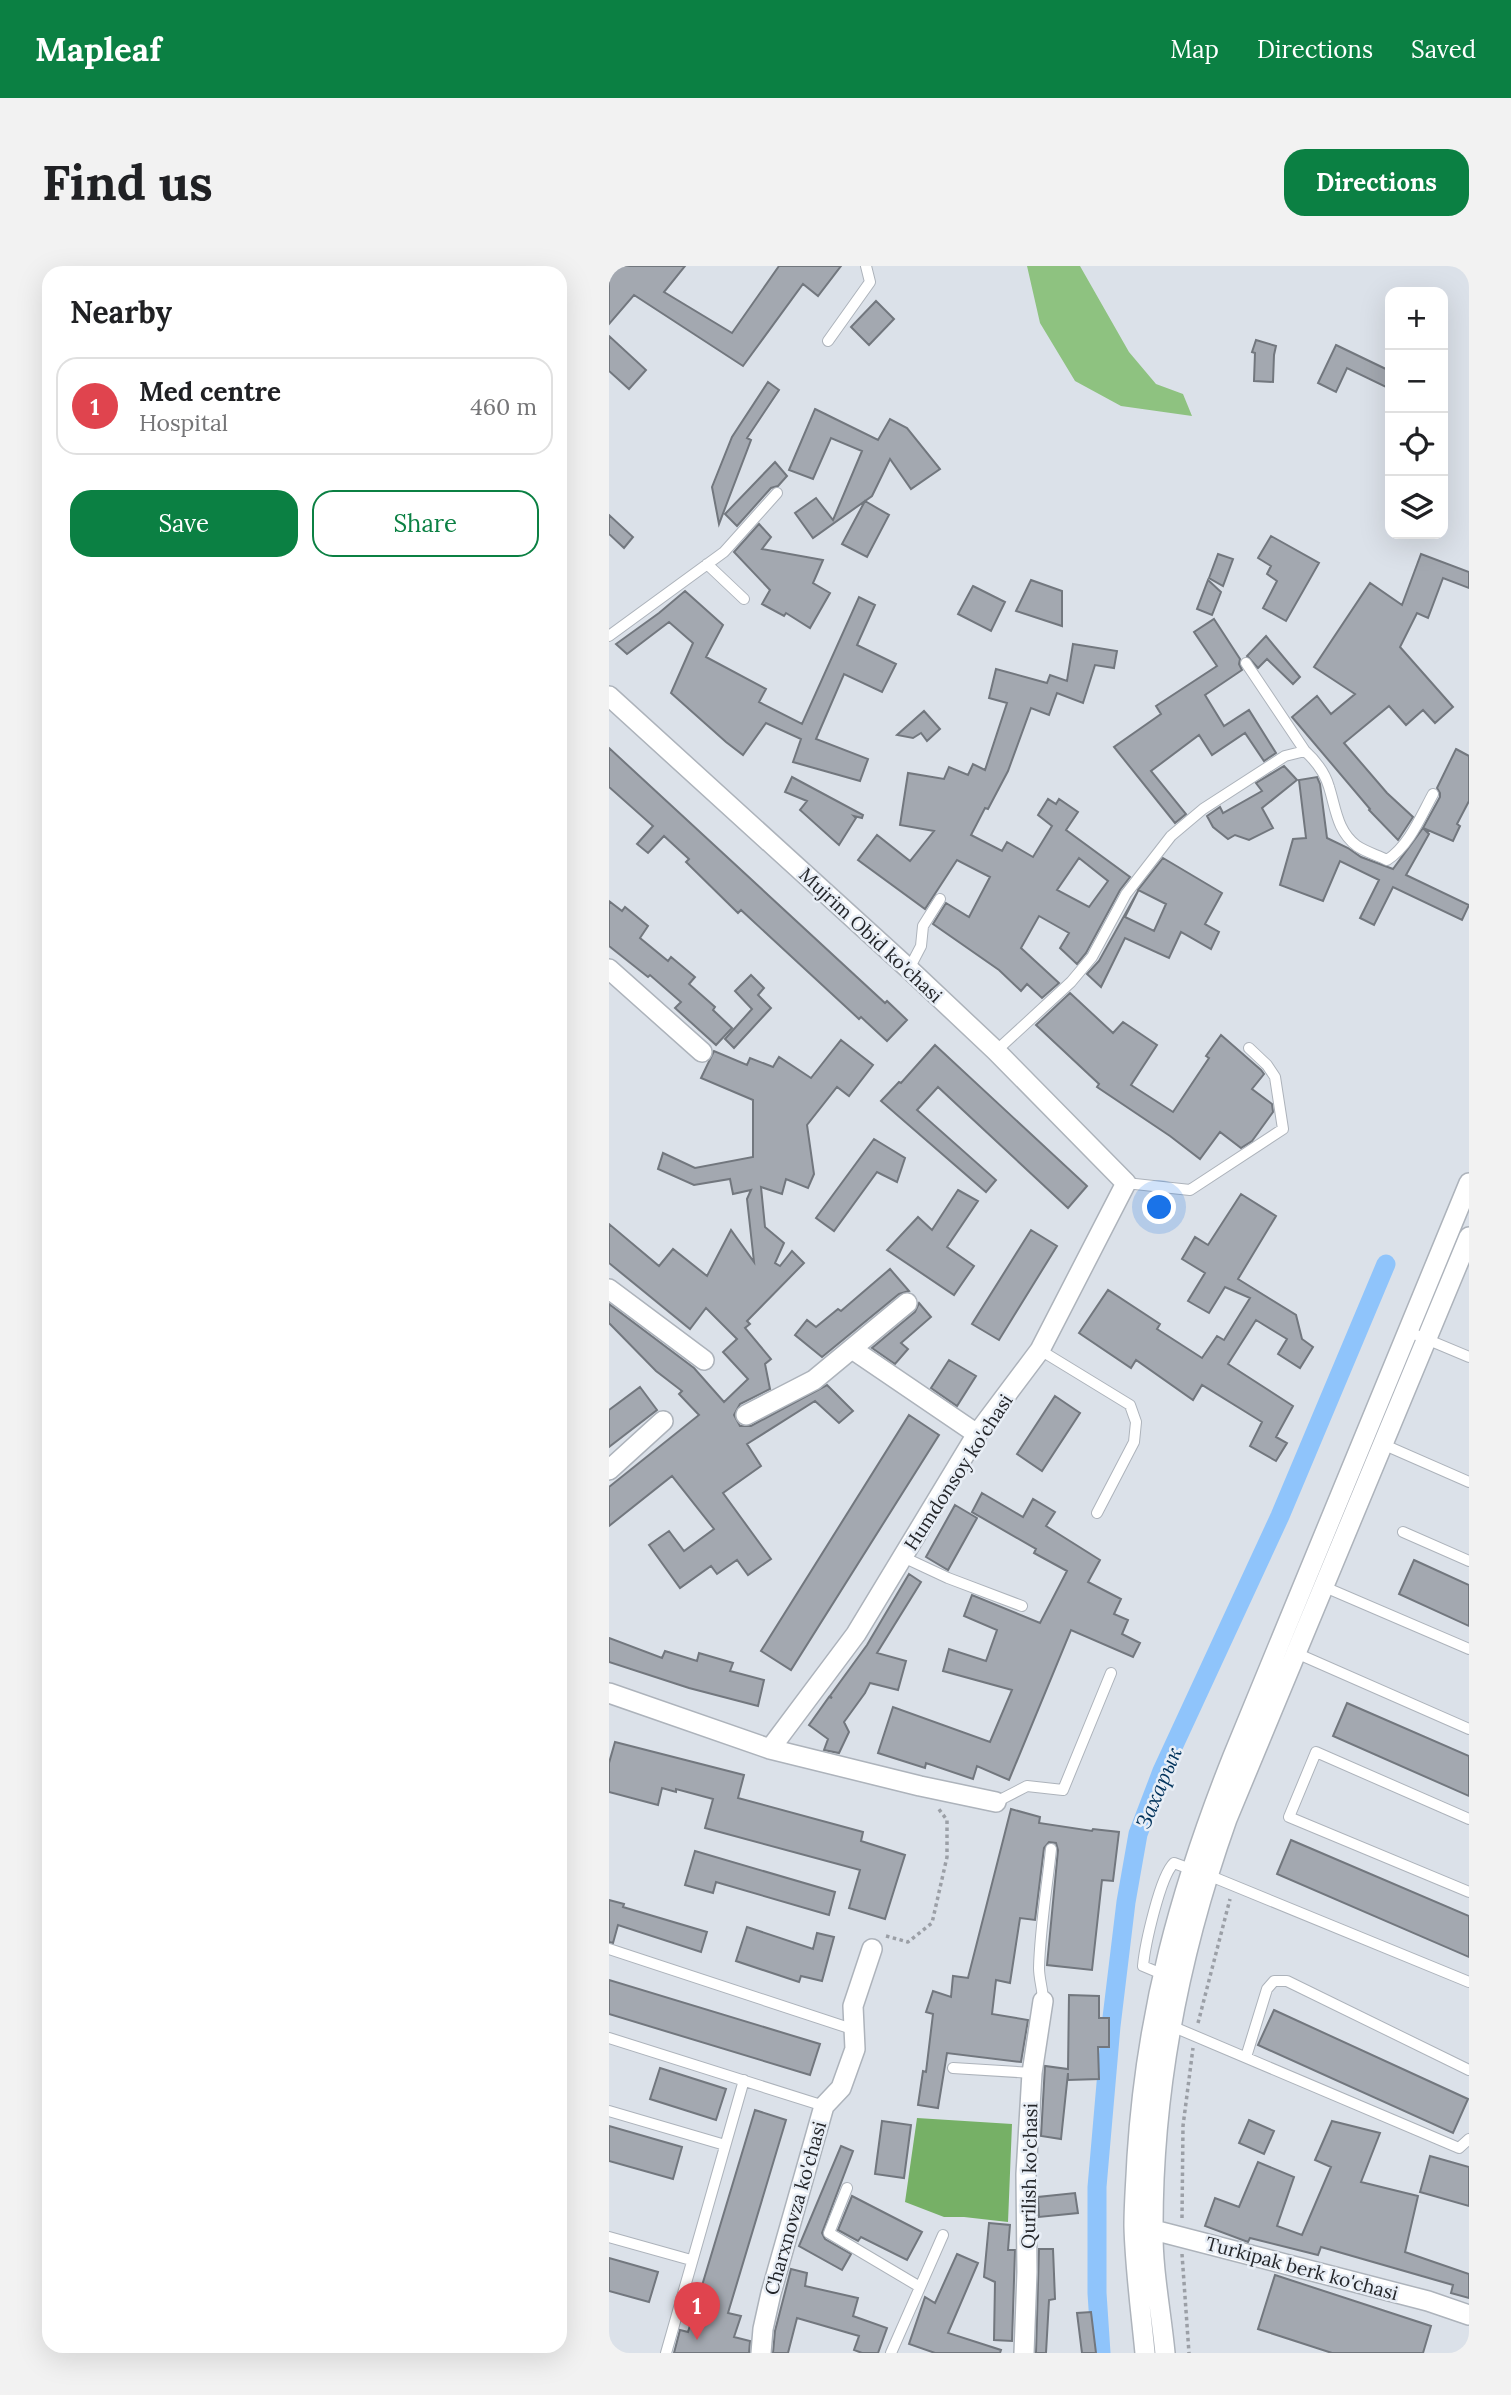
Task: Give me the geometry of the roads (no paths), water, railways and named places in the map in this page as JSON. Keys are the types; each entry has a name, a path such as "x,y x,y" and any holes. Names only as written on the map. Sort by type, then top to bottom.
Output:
{"street":[{"name":"Mujrim Obid ko'chasi","path":"609,696 909,969 996,1051 1126,1183"},
{"path":"609,969 702,1052"},
{"name":"Humdonsoy ko'chasi","path":"770,1749 856,1634 977,1434 1040,1350 1126,1183"},
{"path":"1315,1583 1364,1436 1469,1183"},
{"path":"1145,2353 1143,2228 1157,2127 1162,1974 1199,1872 1227,1819 1287,1648 1315,1583 1383,1444 1469,1237"},
{"path":"609,1289 704,1360"},
{"path":"746,1415 814,1380 907,1303"},
{"path":"852,1349 977,1434"},
{"path":"609,1470 663,1421"},
{"path":"609,1693 770,1749 996,1802"},
{"path":"1161,2023 1186,1950 1199,1872"},
{"name":"Charxnovza ko'chasi","path":"761,2353 772,2287 824,2106 841,2088 855,2049 853,2006 877,1942"},
{"name":"Qurilish ko'chasi","path":"1024,2353 1026,2174 1032,2073 1043,2001"},
{"path":"1143,2228 1165,2353"},
{"name":"Turkipak berk ko'chasi","path":"1143,2228 1428,2301 1469,2315"}],"lane":[{"path":"828,341 870,282 866,266"},
{"path":"609,636 724,552 777,493"},
{"path":"706,564 744,599"},
{"path":"1246,663 1305,751 1319,766 1329,786 1334,812 1345,835 1358,846 1387,860 1396,854 1433,794"},
{"path":"996,1051 1071,982 1092,957 1126,894 1171,836 1203,809 1285,755 1305,751"},
{"path":"909,969 921,946 923,926 940,899"},
{"path":"1126,1183 1190,1190 1283,1129 1275,1077 1249,1048"},
{"path":"1407,1331 1469,1357"},
{"path":"1040,1350 1130,1405 1136,1422 1134,1442 1097,1513"},
{"path":"1364,1436 1469,1482"},
{"path":"1402,1532 1469,1561"},
{"path":"903,1557 948,1578 1022,1605"},
{"path":"1315,1583 1469,1649"},
{"path":"1287,1648 1469,1729"},
{"path":"996,1802 1027,1786 1063,1790 1111,1672"},
{"path":"1469,1819 1316,1752 1289,1817 1469,1892"},
{"path":"1043,2001 1039,1973 1051,1849"},
{"path":"1199,1872 1469,1982"},
{"path":"609,1949 855,2030"},
{"path":"1246,2057 1267,1989 1274,1981 1287,1981 1469,2070"},
{"path":"1161,2023 1459,2148 1469,2138"},
{"path":"609,2038 824,2106"},
{"path":"953,2068 1032,2073"},
{"path":"666,2353 744,2080"},
{"path":"609,2111 725,2145"},
{"path":"847,2188 829,2233 920,2287"},
{"path":"891,2353 943,2235"},
{"path":"609,2237 691,2260"}],"waterway":[{"name":"Захарык","path":"1101,2353 1097,2293 1097,2187 1111,2026 1126,1902 1138,1834 1162,1771 1280,1516 1386,1264"}],"place":[{"name":"Med centre","path":"697,2340"}]}
